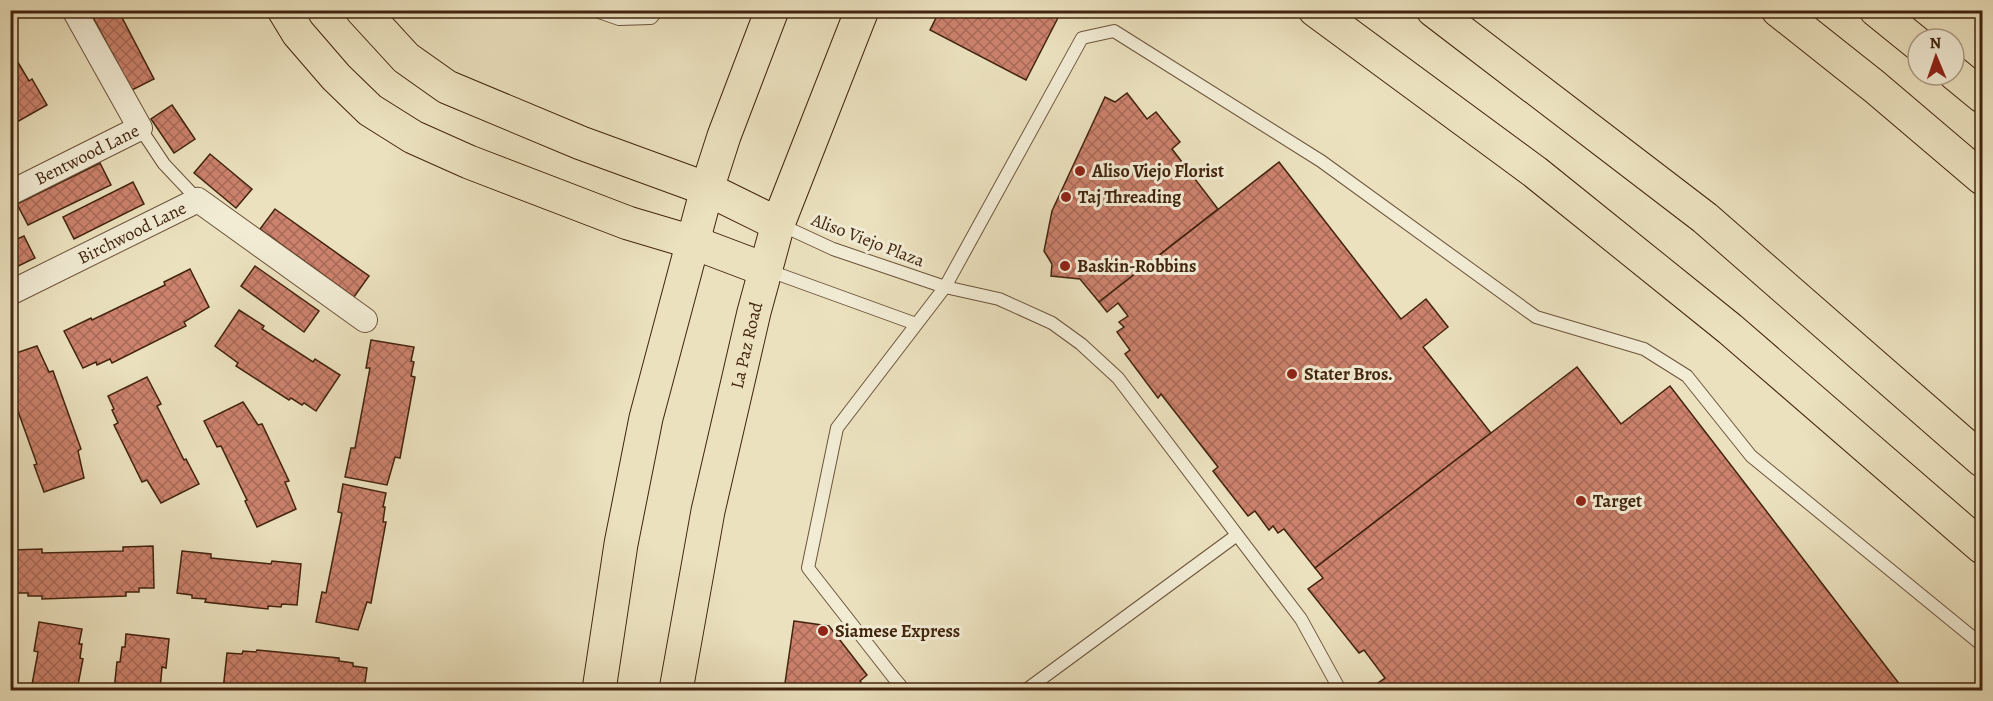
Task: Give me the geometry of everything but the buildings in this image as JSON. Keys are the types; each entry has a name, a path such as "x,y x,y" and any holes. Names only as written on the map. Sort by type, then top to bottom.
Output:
{"main road":[{"path":"284,10 298,33 370,110 413,137 469,162 628,223 692,242 766,270"},
{"path":"362,10 406,58 447,87 581,143 707,189 778,224"},
{"path":"599,690 621,544 646,418 707,189 724,136 772,10"},
{"name":"La Paz Road","path":"676,690 708,511 754,312 778,224 862,10"},
{"path":"1315,10 1535,172 1721,321 1983,547"},
{"path":"1433,10 1705,218 1983,460"},
{"path":"1778,10 1875,87 1983,178"},
{"path":"1876,10 1906,34"},
{"path":"1966,82 1983,96"}],"street":[{"name":"Bentwood Lane","path":"10,193 140,128 74,10"},
{"name":"Birchwood Lane","path":"10,293 198,200 365,320"}],"lane":[{"path":"593,10 619,20 651,18 658,10"},
{"path":"900,690 900,685 808,568 837,428 945,287 1082,38 1114,31 1321,160 1536,317 1644,350 1687,376 1751,456 1983,645"},
{"path":"140,128 164,164 198,200"},
{"name":"Aliso Viejo Plaza","path":"778,224 833,249 945,287 999,299 1052,322 1081,344 1118,378 1301,620 1340,690"},
{"path":"766,270 916,324"},
{"path":"1026,690 1237,535"}],"place":[{"name":"Aliso Viejo Florist","path":"1080,171"},
{"name":"Taj Threading","path":"1066,197"},
{"name":"Baskin-Robbins","path":"1065,266"},
{"name":"Stater Bros.","path":"1292,374"},
{"name":"Target","path":"1581,501"},
{"name":"Siamese Express","path":"823,631"}]}
